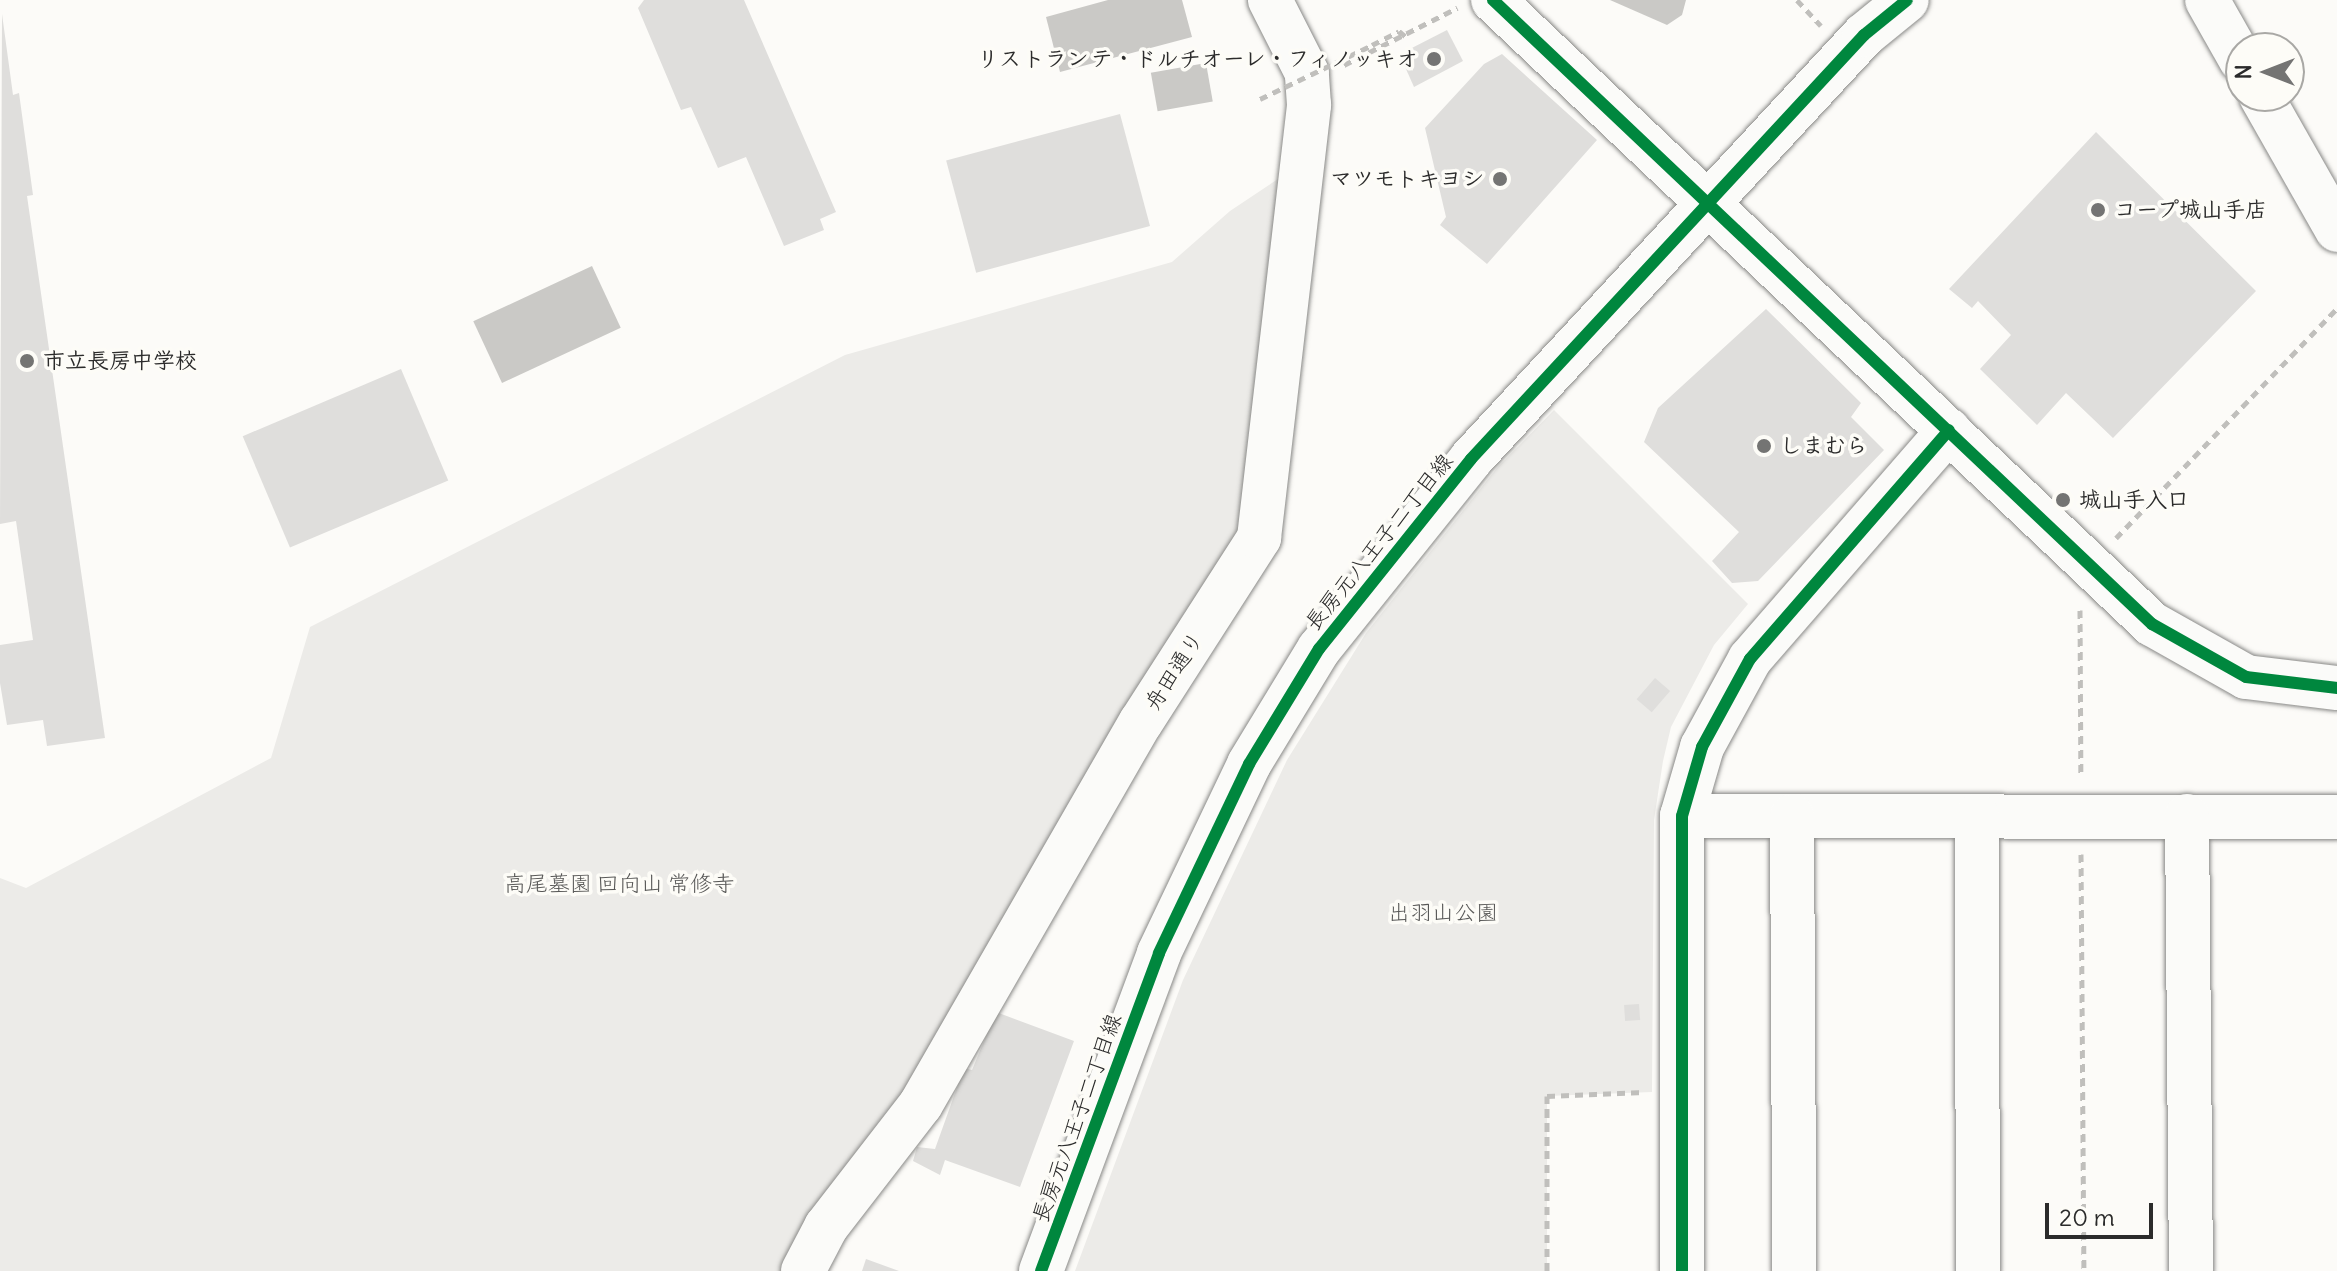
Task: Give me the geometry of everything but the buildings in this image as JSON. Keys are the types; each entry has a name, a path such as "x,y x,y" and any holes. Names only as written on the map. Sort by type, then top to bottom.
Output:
{"street":[{"path":"1270,0 1307,83"},
{"name":"長房元八王子二丁目線","path":"1041,1271 1159,953 1249,764 1319,649 1471,459 1864,35 1907,0"},
{"path":"2207,0 2225,32"},
{"path":"1479,2 1710,200 2152,624 2246,677 2337,688"},
{"name":"舟田通り","path":"803,1271 826,1227 921,1104 1141,722 1259,538 1307,83"},
{"path":"2270,112 2337,230"},
{"path":"1682,1271 1682,816 1702,747 1750,659 1949,430"},
{"path":"1682,816 2337,817"},
{"path":"1792,816 1794,1271"},
{"path":"1977,816 1978,1271"},
{"path":"2187,816 2191,1271"}],"path":[{"path":"1797,0 1825,29"},
{"path":"1307,83 1479,2"},
{"path":"1260,99 1399,31 1405,36"},
{"path":"2120,534 2337,308"},
{"path":"2080,601 2084,1271"},
{"path":"1547,1271 1547,1096 1681,1091"}],"green space":[{"name":"高尾墓園 回向山 常修寺","path":"1302,163 1259,538 803,1271 0,1271 0,878 26,888 271,758 310,627 845,355 1172,262 1230,211"},
{"name":"出羽山公園","path":"1554,410 1748,604 1714,645 1671,727 1663,761 1654,820 1652,1092 1547,1096 1547,1271 1075,1271 1183,980 1287,760 1366,633 1497,468"}],"shaded area":[{"path":"1108,0 1182,0 1192,37 1060,72 1046,17"},
{"path":"1610,0 1686,0 1682,15 1667,25"},
{"path":"1206,63 1213,101 1158,111 1151,73"},
{"path":"592,266 621,328 502,383 473,321"}],"cycle path":[{"path":"1493,0 2152,624 2246,677 2337,688"},
{"path":"1041,1271 1159,953 1249,764 1319,649 1471,459 1864,35 1907,0"},
{"path":"1682,1271 1682,816 1702,747 1750,659 1949,430"}],"place":[{"name":"リストランテ・ドルチオーレ・フィノッキオ","path":"1434,59"},
{"name":"マツモトキヨシ","path":"1500,179"},
{"name":"コープ城山手店","path":"2098,210"},
{"name":"市立長房中学校","path":"27,361"},
{"name":"しまむら","path":"1764,446"},
{"name":"城山手入口","path":"2063,500"}]}
